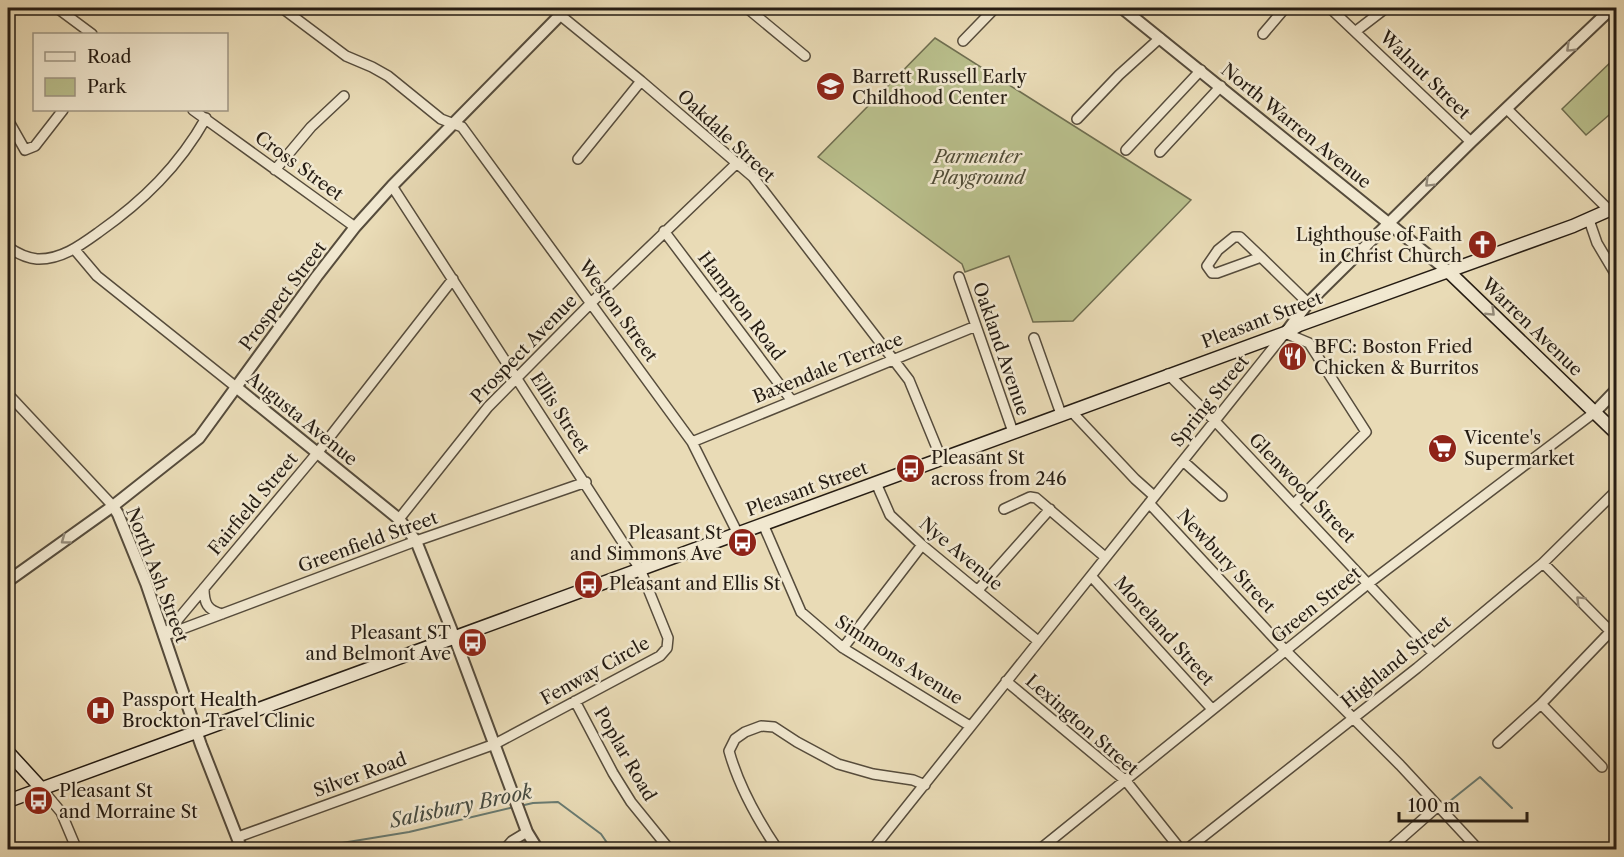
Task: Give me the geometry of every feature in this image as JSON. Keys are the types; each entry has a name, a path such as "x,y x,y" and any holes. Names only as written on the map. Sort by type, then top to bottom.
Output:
{"main road":[{"name":"Pleasant Street","path":"8,801 1285,333 1299,325 1449,272 1613,209"},
{"name":"Warren Avenue","path":"1449,272 1617,433"},
{"path":"8,752 41,788"}],"street":[{"path":"57,8 91,33"},
{"name":"Weston Street","path":"282,8 346,56 388,76 441,120 462,127 692,442 738,534"},
{"path":"747,8 805,56"},
{"path":"963,41 995,8"},
{"name":"North Warren Avenue","path":"1122,8 1390,222 1449,272"},
{"path":"1263,34 1285,8"},
{"name":"Walnut Street","path":"1330,8 1471,142"},
{"path":"1356,31 1386,8"},
{"name":"Spring Street","path":"872,849 1308,303 1471,142 1612,8"},
{"name":"Prospect Street","path":"8,581 113,506 199,438 355,227 563,11"},
{"name":"Oakdale Street","path":"563,11 753,177 909,380 941,458"},
{"path":"1077,119 1119,75 1160,38"},
{"path":"1126,150 1201,70"},
{"path":"578,159 641,81"},
{"path":"1160,152 1221,86"},
{"path":"275,170 310,127 344,96"},
{"path":"1507,109 1613,209"},
{"path":"8,120 25,150 34,146 62,111"},
{"name":"Cross Street","path":"196,111 355,227"},
{"path":"8,247 35,259 75,250 147,195 168,172 206,118"},
{"name":"Prospect Avenue","path":"399,519 488,407 664,231 737,163"},
{"name":"Ellis Street","path":"392,186 640,569"},
{"path":"1589,220 1597,243 1617,274"},
{"name":"Hampton Road","path":"664,231 792,401"},
{"path":"1261,257 1217,273 1212,273 1207,266 1218,250 1234,237 1240,237 1261,257 1308,303"},
{"name":"Augusta Avenue","path":"75,250 97,276 399,519 416,541 527,832 538,849"},
{"name":"Oakland Avenue","path":"959,277 1013,432"},
{"name":"Fairfield Street","path":"164,636 318,452 453,279"},
{"name":"Baxendale Terrace","path":"692,442 976,326"},
{"path":"1285,333 1309,343 1366,432 1294,504"},
{"path":"1034,338 1066,413"},
{"name":"Glenwood Street","path":"1168,374 1294,504 1434,654"},
{"name":"Green Street","path":"1039,849 1369,583 1595,412 1617,390"},
{"name":"North Ash Street","path":"8,394 118,514 146,584 201,745 242,849"},
{"name":"Newbury Street","path":"1066,413 1135,478 1286,651 1353,717 1479,849"},
{"path":"1183,461 1222,496"},
{"name":"Greenfield Street","path":"164,636 416,541 585,482"},
{"name":"Nye Avenue","path":"876,483 890,515 922,546 1038,641"},
{"name":"Highland Street","path":"1186,849 1434,654 1543,563 1617,490"},
{"path":"1004,509 1030,497 1036,498 1105,557"},
{"path":"978,590 1050,509"},
{"name":"Simmons Avenue","path":"763,524 801,612 843,648 969,726"},
{"path":"843,648 922,546"},
{"path":"1498,743 1614,634 1543,563"},
{"name":"Fenway Circle","path":"495,744 660,656 667,648 668,638 640,569"},
{"name":"Moreland Street","path":"1091,576 1212,710"},
{"path":"204,588 207,607 213,612 222,614"},
{"name":"Lexington Street","path":"1006,681 1126,781 1181,849"},
{"name":"Poplar Road","path":"575,701 625,793 670,849"},
{"path":"1541,704 1602,767"},
{"path":"778,849 745,794 734,769 729,751 735,739 745,732 761,726 774,727 796,742 838,764 873,774 913,780 925,785"},
{"name":"Silver Road","path":"238,837 495,744"},
{"path":"41,788 62,812 77,849"},
{"path":"1388,849 1438,806"},
{"path":"504,849 527,832"}],"green space":[{"name":"Parmenter Playground","path":"935,38 1191,200 1073,321 1033,322 1009,256 965,272 962,264 818,157"},
{"path":"1616,57 1616,109 1586,135 1562,109"}],"waterway":[{"name":"Salisbury Brook","path":"1450,801 1480,777 1512,808"},
{"name":"Salisbury Brook","path":"520,806 558,802 601,834 612,850"},
{"name":"Salisbury Brook","path":"299,850 409,832 514,807"}],"place":[{"name":"Barrett Russell Early Childhood Center","path":"831,87"},
{"name":"Lighthouse of Faith in Christ Church","path":"1483,245"},
{"name":"BFC: Boston Fried Chicken & Burritos","path":"1293,357"},
{"name":"Vicente's Supermarket","path":"1443,448"},
{"name":"Pleasant St across from 246","path":"910,468"},
{"name":"Pleasant St and Simmons Ave","path":"743,543"},
{"name":"Pleasant and Ellis St","path":"588,584"},
{"name":"Pleasant ST and Belmont Ave","path":"472,643"},
{"name":"Passport Health Brockton Travel Clinic","path":"101,710"},
{"name":"Pleasant St and Morraine St","path":"38,801"}]}
